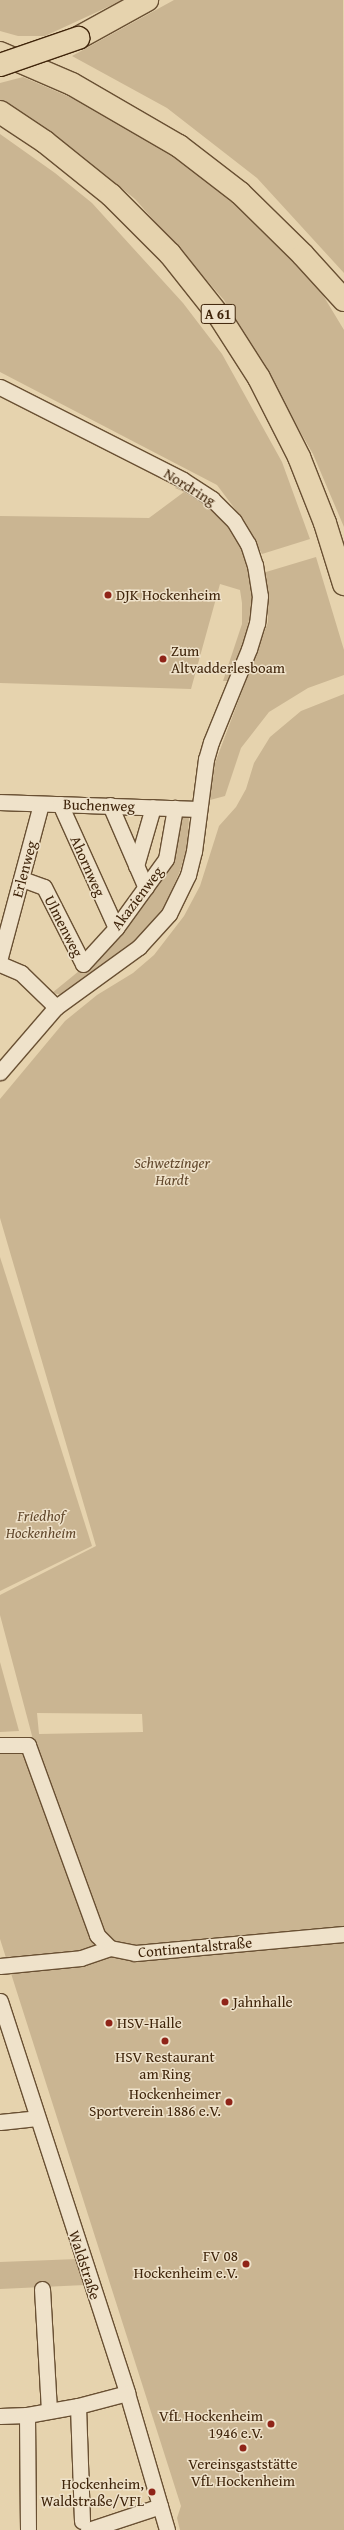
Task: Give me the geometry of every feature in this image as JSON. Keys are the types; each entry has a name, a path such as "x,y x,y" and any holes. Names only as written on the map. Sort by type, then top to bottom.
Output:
{"highway":[{"path":"0,65 78,38 147,0"},
{"path":"0,53 72,84 179,146 240,193 339,295"},
{"name":"A 61","path":"0,112 45,142 111,195 170,254 220,317 259,378 296,451 325,523 344,584"}],"street":[{"name":"Nordring","path":"0,387 194,486 225,511 248,544 259,582 257,623 249,649 211,742 198,809 194,851 188,875 169,914 140,947 56,1007 2,1065"},
{"name":"Buchenweg","path":"0,802 153,807 174,815 198,809"},
{"name":"Erlenweg","path":"0,957 22,880 41,804"},
{"name":"Ahornweg","path":"60,804 116,928"},
{"path":"110,805 146,888"},
{"path":"136,866 153,807"},
{"name":"Akazienweg","path":"83,964 116,928 166,859 174,815"},
{"name":"Ulmenweg","path":"22,880 44,887 83,964"},
{"path":"0,964 21,973 56,1007"},
{"path":"0,1744 28,1745 97,1935 110,1948 81,1958 0,1966"},
{"name":"Continentalstraße","path":"110,1948 135,1953 344,1934"},
{"name":"Waldstraße","path":"0,2001 127,2393 167,2530"},
{"path":"0,2122 37,2118"},
{"path":"42,2289 49,2411"},
{"path":"0,2416 27,2414 78,2406 127,2393"},
{"path":"78,2406 85,2526 160,2506"},
{"path":"27,2414 28,2530"}],"green space":[{"path":"0,0 123,0 45,36 18,36 0,31"},
{"path":"174,0 343,0 344,273 257,178 167,108 72,56"},
{"path":"23,77 100,110 183,161 243,208 315,282 344,330 344,527 313,454 224,300 135,199 77,152 0,102 0,83"},
{"path":"0,134 55,173 92,203 183,303 222,354 282,462 310,539 262,554 241,517 217,485 0,372"},
{"name":"DJK Hockenheim","path":"179,484 201,497 228,525 246,558 253,589 252,606 244,642 228,681 223,681 242,624 242,603 240,590 220,584 191,689 0,683 0,516 149,518 184,492 175,488"},
{"path":"316,557 344,650 344,675 308,688 269,712 241,748 225,796 210,800 215,763 268,622 266,572"},
{"name":"Schwetzinger Hardt","path":"344,694 344,2530 180,2530 177,2518 181,2506 0,1939 0,1750 35,1747 0,1615 0,1595 96,1546 0,1218 0,1099 65,1021 97,995 133,973 154,955 184,916 200,886 219,826 236,807 246,789 254,763 270,737 301,711","holes":["37,1713 142,1714 143,1732 39,1734"]},
{"path":"177,817 189,818 187,847 180,871 164,908 134,944 63,995 52,993 95,958 133,913"},
{"name":"Friedhof Hockenheim","path":"0,1257 92,1546 0,1591"},
{"path":"0,1662 19,1731 0,1732"},
{"path":"78,2259 85,2285 0,2289 0,2262"}],"place":[{"name":"DJK Hockenheim","path":"108,595"},
{"name":"Zum Altvadderlesboam","path":"163,659"},
{"name":"Jahnhalle","path":"225,2002"},
{"name":"HSV-Halle","path":"109,2023"},
{"name":"HSV Restaurant am Ring","path":"165,2041"},
{"name":"Hockenheimer Sportverein 1886 e.V.","path":"229,2102"},
{"name":"FV 08 Hockenheim e.V.","path":"246,2264"},
{"name":"VfL Hockenheim 1946 e.V.","path":"271,2424"},
{"name":"Vereinsgaststätte VfL Hockenheim","path":"243,2448"},
{"name":"Hockenheim, Waldstraße/VFL","path":"152,2492"}]}
